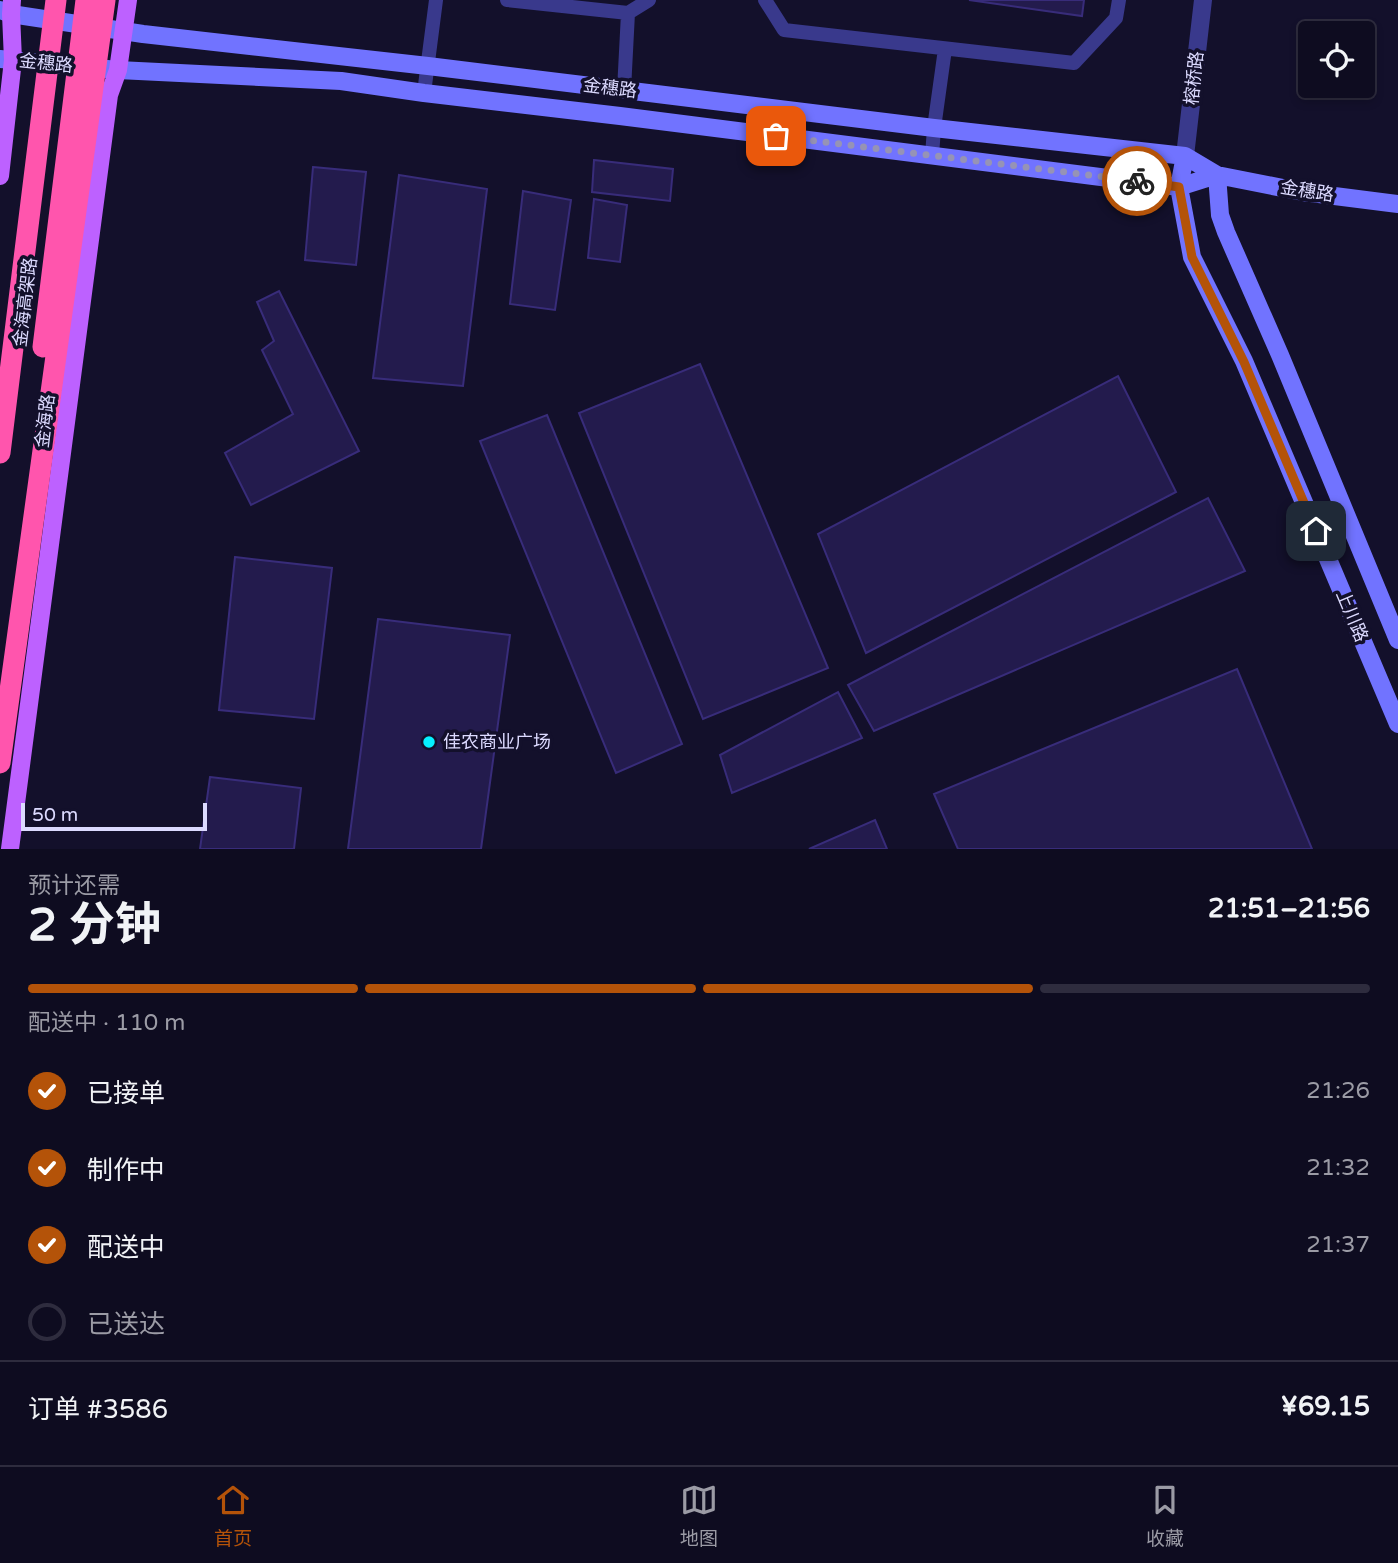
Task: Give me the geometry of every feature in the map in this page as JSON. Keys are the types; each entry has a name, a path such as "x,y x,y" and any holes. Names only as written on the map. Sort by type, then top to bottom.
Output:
{"highway":[{"name":"金海高架路","path":"0,453 56,0"},
{"name":"金海高架路","path":"0,693 86,0"},
{"path":"0,763 105,0"}],"main road":[{"name":"金海路","path":"10,849 109,95 118,70 128,0"},
{"path":"0,176 8,8"}],"street":[{"name":"榕桥路","path":"1185,156 1203,0"},
{"name":"金穗路","path":"8,8 124,30 1185,156 1217,175 1303,192 1398,204"},
{"name":"金穗路","path":"6,59 118,70 341,81 1179,187 1217,175"},
{"name":"上川路","path":"1185,156 1179,187 1192,257 1244,362 1398,724"},
{"name":"上川路","path":"1217,175 1220,215 1226,232 1398,640"}],"lane":[{"path":"424,93 436,0"},
{"path":"507,0 628,13 649,0"},
{"path":"765,0 784,30 1074,63 1116,18 1119,0"},
{"path":"624,90 628,13"},
{"path":"932,156 945,49"}],"building":[{"path":"969,0 1084,0 1082,16"},
{"path":"594,160 673,169 670,201 592,192"},
{"path":"313,167 366,172 356,265 305,260"},
{"path":"399,175 487,189 463,386 373,378"},
{"path":"523,191 571,200 555,310 510,304"},
{"path":"594,199 627,205 620,262 588,258"},
{"path":"279,291 359,451 251,505 225,453 293,414 262,350 274,341 257,302"},
{"path":"700,364 828,668 703,719 579,413"},
{"path":"1118,376 1176,492 866,653 818,534"},
{"path":"547,415 682,744 616,773 480,441"},
{"path":"1208,498 1245,571 874,731 848,685"},
{"path":"235,557 332,568 314,719 219,710"},
{"name":"佳农商业广场","path":"378,619 510,635 481,849 348,849"},
{"path":"1237,669 1312,849 958,849 934,794"},
{"path":"838,692 862,738 732,793 720,755"},
{"path":"210,777 301,788 294,849 200,849"},
{"path":"875,820 887,849 809,849"}],"way so far":[{"path":"776,136 1137,181"}],"place":[{"name":"佳农商业广场","path":"429,742"}],"route":[{"path":"1137,181 1179,187 1192,257 1244,362 1316,531"}]}
